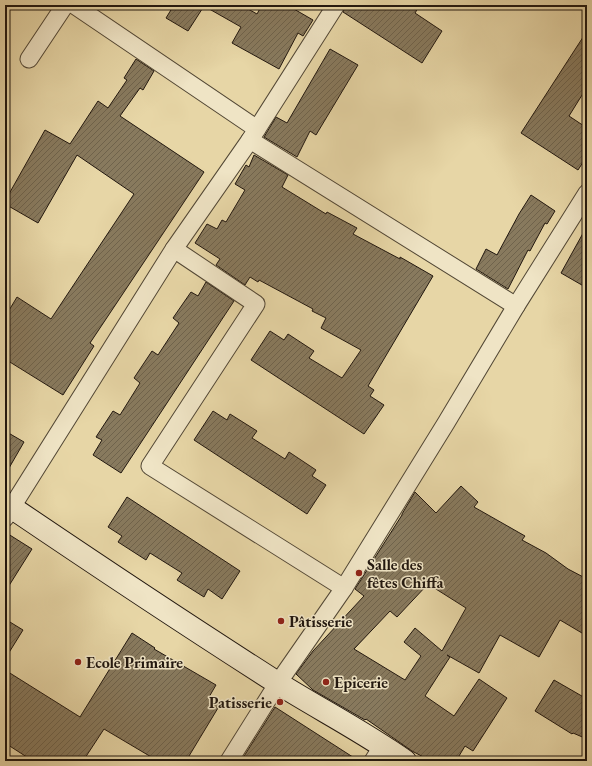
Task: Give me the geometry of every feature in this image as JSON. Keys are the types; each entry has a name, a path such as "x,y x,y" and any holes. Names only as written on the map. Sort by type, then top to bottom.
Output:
{"main road":[{"path":"7,510 278,683 378,753 406,761"}],"street":[{"path":"29,59 65,5"},
{"path":"74,5 253,134 516,306"},
{"path":"7,510 174,249 253,134 336,5"},
{"path":"229,761 278,683 344,588 516,306 587,193"},
{"path":"174,249 256,304 150,466 344,588"}],"building":[{"path":"174,5 241,5 257,14 262,5 287,5 313,20 303,36 298,33 279,69 232,43 241,27 204,6 188,31 166,18"},
{"path":"346,5 420,5 415,13 442,31 422,63 343,12"},
{"path":"587,31 587,87 569,116 587,128 587,156 578,170 521,133"},
{"path":"330,49 358,65 316,135 310,131 297,157 264,137 276,117 287,123"},
{"path":"136,59 154,71 143,90 140,88 120,116 204,172 90,343 94,346 63,395 5,359 5,317 17,297 51,319 134,194 77,155 38,223 5,204 5,201 45,130 70,144 98,101 108,108 127,80 124,78"},
{"path":"254,155 288,175 282,187 326,214 327,212 357,228 353,234 400,259 400,257 433,276 368,386 374,390 370,396 384,405 364,434 251,360 270,331 284,340 288,334 314,351 309,358 342,378 361,350 321,328 326,318 312,311 313,309 259,280 258,282 250,277 245,285 216,265 220,259 195,243 207,224 217,229 222,220 226,222 245,190 235,184 246,165 249,167"},
{"path":"531,195 555,211 547,224 545,223 530,251 528,250 508,289 476,269 486,249 497,255"},
{"path":"587,226 587,288 561,273"},
{"path":"206,282 234,301 121,473 93,455 102,440 96,437 113,411 120,415 140,383 134,378 152,351 158,355 179,323 173,318 191,292 198,296"},
{"path":"213,411 227,420 230,414 257,431 252,438 285,459 289,452 316,470 312,476 326,485 307,514 194,440"},
{"path":"5,431 24,442 5,475"},
{"path":"461,486 478,502 474,507 525,536 522,540 546,553 568,569 587,579 587,636 560,620 539,657 500,635 479,673 447,655 450,657 425,696 454,716 479,679 507,698 473,751 465,746 456,761 431,761 412,751 366,719 365,720 313,690 296,674 313,651 364,596 355,589 415,492 436,513","holes":["428,584 466,608 442,651 415,628 404,642 421,656 405,680 354,649 390,611 397,617"]},
{"path":"127,497 240,571 222,599 208,589 204,597 177,580 182,573 150,553 146,560 118,542 122,536 108,527"},
{"path":"5,532 32,549 5,592"},
{"path":"5,619 23,630 5,659"},
{"path":"132,633 155,648 154,649 216,685 209,697 221,703 186,761 158,761 104,729 83,761 33,761 5,743 5,670 80,717"},
{"path":"554,680 587,699 587,739 573,733 572,734 535,711"},
{"path":"275,707 359,761 241,761"}],"place":[{"name":"Salle des fêtes Chiffa","path":"359,573"},
{"name":"Pâtisserie","path":"281,621"},
{"name":"Ecole Primaire","path":"78,662"},
{"name":"Epicerie","path":"326,682"},
{"name":"Patisserie","path":"280,702"}]}
